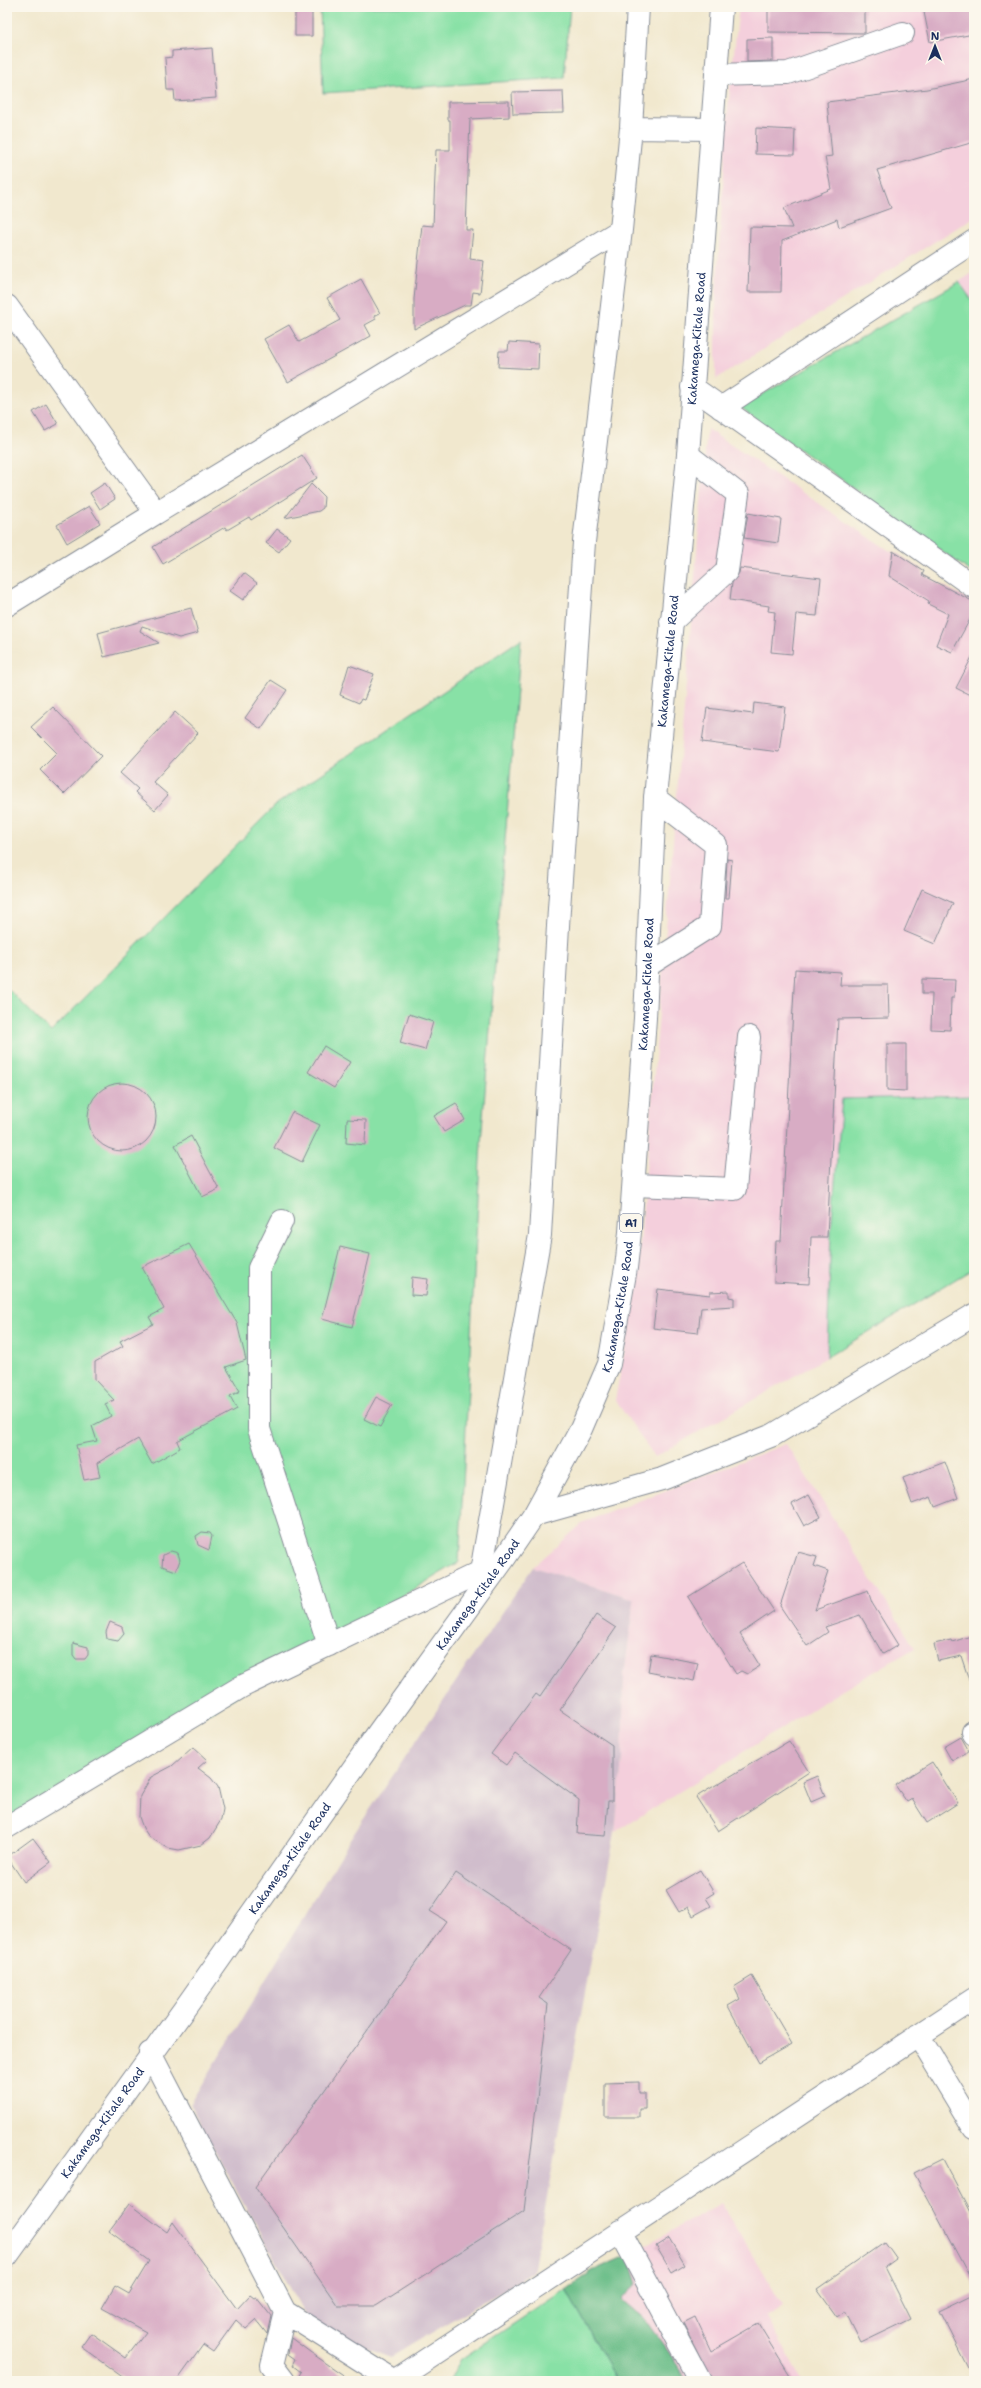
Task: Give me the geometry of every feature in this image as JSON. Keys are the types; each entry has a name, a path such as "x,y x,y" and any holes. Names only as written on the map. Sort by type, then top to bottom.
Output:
{"main road":[{"path":"481,1572 540,1235 560,901 584,542 621,230 631,128 638,7"},
{"name":"Kakamega-Kitale Road","path":"7,2256 150,2053 190,2001 378,1733 504,1560 534,1515 581,1429 609,1364 626,1268 634,1185 655,798 688,455 721,7"},
{"path":"716,75 788,73 903,33"},
{"path":"631,128 712,128"},
{"path":"7,605 621,230"},
{"path":"721,408 974,241"},
{"path":"7,306 156,513"},
{"path":"692,387 974,587"},
{"path":"671,622 727,570 738,494 688,455"},
{"path":"647,966 710,926 716,845 655,798"},
{"path":"634,1185 735,1189 749,1037"},
{"path":"282,1221 259,1268 259,1429 329,1645"},
{"path":"534,1515 662,1479 773,1435 974,1315"},
{"path":"7,1828 241,1687 504,1560"},
{"path":"150,2053 285,2312 394,2381 974,1999"},
{"path":"918,2035 974,2128"},
{"path":"620,2231 700,2381"},
{"path":"284,2381 272,2365 285,2312"}],"shaded area":[{"path":"739,7 974,7 974,217 716,379 716,298 728,107"},
{"path":"974,272 974,303 959,282"},
{"path":"707,429 974,607 974,1096 842,1099 827,1357 655,1457 615,1400 636,1293"},
{"path":"786,1444 915,1648 841,1691 615,1832 622,1758 624,1676 634,1599 533,1567 584,1522"},
{"path":"533,1567 634,1599 624,1676 622,1758 615,1832 533,2272 391,2357 311,2326 190,2105 353,1835"},
{"path":"721,2203 783,2306 766,2317 802,2381 685,2381 683,2372 648,2323 620,2300 637,2283 628,2255"}],"green space":[{"path":"320,7 570,7 564,78 323,93"},
{"path":"959,282 974,303 974,574 740,407"},
{"path":"521,639 481,1142 459,1562 7,1835 7,988 51,1032 277,804"},
{"path":"974,1096 974,1268 827,1357 831,1230 842,1099"},
{"path":"628,2255 637,2283 621,2300 648,2323 683,2372 685,2381 618,2381 566,2289 592,2271"},
{"path":"566,2289 618,2381 449,2381 461,2359"}],"building":[{"path":"295,7 312,7 312,36 295,36"},
{"path":"768,7 865,7 865,33 768,32"},
{"path":"923,7 974,7 974,34 930,42"},
{"path":"773,38 773,61 747,62 747,39"},
{"path":"212,48 216,98 175,101 174,90 167,90 165,58 172,57 172,51"},
{"path":"974,79 974,142 877,170 891,208 839,227 837,219 782,241 781,292 748,292 750,227 792,228 784,208 831,189 825,157 832,156 827,102 927,89"},
{"path":"563,91 564,113 513,114 512,92"},
{"path":"509,101 509,117 470,119 466,230 473,230 470,259 484,261 480,293 473,292 471,305 465,305 414,329 414,299 422,225 433,226 436,150 450,150 450,120 448,120 448,102"},
{"path":"756,128 795,130 794,155 755,154"},
{"path":"361,279 380,313 374,316 376,319 365,325 371,336 288,382 264,339 289,325 299,342 340,320 327,298"},
{"path":"509,342 539,344 538,369 498,367 499,351 508,351"},
{"path":"46,404 58,424 45,431 33,412"},
{"path":"302,455 317,478 251,520 249,517 227,530 225,527 163,564 153,547"},
{"path":"105,483 115,499 100,509 90,493"},
{"path":"311,484 324,497 323,508 319,511 285,518"},
{"path":"89,506 100,523 67,543 57,525"},
{"path":"748,513 781,519 778,543 744,538"},
{"path":"277,529 290,538 279,552 266,543"},
{"path":"893,551 924,571 922,575 974,602 974,612 952,652 936,645 948,614 928,604 929,601 889,576"},
{"path":"740,568 821,578 817,616 796,614 792,654 771,652 775,612 768,611 769,606 730,600 732,583 739,573"},
{"path":"244,573 257,583 243,600 230,591"},
{"path":"191,608 198,633 179,638 142,626 140,631 159,643 104,657 98,633"},
{"path":"974,653 974,697 956,688"},
{"path":"349,665 374,674 364,700 361,699 359,703 340,695"},
{"path":"271,680 287,690 261,729 245,718"},
{"path":"754,703 785,707 779,752 702,742 707,708 753,714"},
{"path":"53,707 101,756 64,794 40,770 57,753 31,727"},
{"path":"175,712 198,733 153,782 168,795 155,810 135,792 138,789 120,773"},
{"path":"727,859 732,860 729,898 725,898"},
{"path":"922,889 953,903 935,944 904,931"},
{"path":"795,969 841,972 840,985 888,985 889,1018 838,1019 827,1237 811,1237 809,1284 774,1282 776,1241 781,1241"},
{"path":"922,979 955,980 954,998 951,998 950,1030 931,1029 932,994 922,994"},
{"path":"409,1014 433,1022 425,1050 400,1043"},
{"path":"887,1044 906,1044 906,1091 887,1090"},
{"path":"324,1046 350,1062 334,1088 308,1072"},
{"path":"122,1083 135,1086 146,1093 153,1104 156,1117 153,1130 146,1141 135,1148 122,1151 109,1148 98,1141 91,1130 88,1117 91,1104 98,1093 109,1086"},
{"path":"456,1103 465,1120 444,1132 434,1116"},
{"path":"292,1112 320,1125 302,1162 274,1148"},
{"path":"347,1119 366,1120 365,1145 346,1143"},
{"path":"191,1136 219,1189 202,1197 175,1145"},
{"path":"189,1244 237,1323 246,1360 226,1367 240,1391 230,1396 237,1409 177,1441 180,1448 152,1464 138,1439 97,1463 100,1477 84,1480 76,1445 97,1441 92,1426 111,1416 105,1404 114,1400 95,1380 95,1362 123,1346 120,1341 153,1324 149,1317 164,1309 142,1267"},
{"path":"340,1247 370,1254 352,1327 322,1319"},
{"path":"412,1277 428,1279 426,1296 411,1295"},
{"path":"658,1289 710,1295 710,1292 729,1291 729,1297 734,1298 734,1306 701,1308 698,1333 653,1328"},
{"path":"376,1397 392,1405 380,1427 364,1419"},
{"path":"945,1462 958,1498 935,1507 931,1497 912,1504 903,1478"},
{"path":"809,1495 821,1517 804,1526 792,1504"},
{"path":"202,1532 210,1533 212,1536 209,1550 198,1545 196,1536"},
{"path":"171,1551 178,1553 180,1560 176,1571 162,1566 163,1555"},
{"path":"798,1552 817,1557 814,1566 828,1571 815,1610 868,1591 872,1603 898,1645 883,1654 860,1615 825,1627 828,1632 807,1646 780,1606"},
{"path":"742,1563 774,1611 740,1634 760,1666 747,1674 741,1671 736,1674 688,1597"},
{"path":"596,1615 616,1628 560,1710 612,1745 612,1801 608,1801 605,1836 577,1834 579,1800 515,1753 506,1765 491,1754 536,1694 540,1697"},
{"path":"110,1622 122,1627 124,1634 118,1641 107,1639 106,1632"},
{"path":"974,1635 974,1685 971,1686 961,1656 938,1661 934,1644 951,1640 952,1642"},
{"path":"73,1643 88,1647 88,1655 85,1659 76,1659 73,1655"},
{"path":"651,1654 698,1663 694,1681 648,1672"},
{"path":"961,1737 969,1751 952,1761 944,1747"},
{"path":"789,1741 809,1772 718,1831 696,1797"},
{"path":"193,1747 207,1760 198,1768 211,1778 218,1787 223,1809 221,1820 210,1838 201,1845 179,1850 168,1848 149,1837 143,1828 139,1817 140,1796 151,1777 172,1766"},
{"path":"932,1762 958,1803 927,1823 912,1799 907,1802 895,1785"},
{"path":"817,1776 825,1796 811,1802 803,1782"},
{"path":"33,1838 51,1862 24,1882 7,1857"},
{"path":"700,1870 714,1893 706,1898 711,1906 693,1916 688,1907 679,1912 666,1890"},
{"path":"456,1873 571,1950 539,1998 548,2004 524,2211 376,2306 338,2306 255,2187 446,1921 430,1911"},
{"path":"752,1976 792,2044 759,2063 728,2006 740,1999 734,1987"},
{"path":"639,2082 639,2093 645,2093 645,2109 639,2109 639,2117 605,2117 605,2083"},
{"path":"942,2159 974,2220 974,2285 914,2173"},
{"path":"129,2204 167,2232 173,2222 237,2309 250,2295 254,2298 256,2297 271,2316 267,2334 256,2320 246,2329 236,2320 213,2352 203,2345 177,2381 128,2381 81,2347 91,2333 126,2358 146,2332 102,2308 115,2286 129,2294 149,2261 109,2231"},
{"path":"669,2238 685,2265 672,2273 656,2246"},
{"path":"884,2242 896,2259 885,2267 911,2319 861,2343 845,2311 837,2317 817,2289"},
{"path":"974,2294 974,2380 939,2311"},
{"path":"695,2317 711,2351 758,2324 793,2381 712,2381 683,2323"},
{"path":"291,2338 352,2381 296,2381 301,2372 292,2365 295,2359 288,2354"}]}
